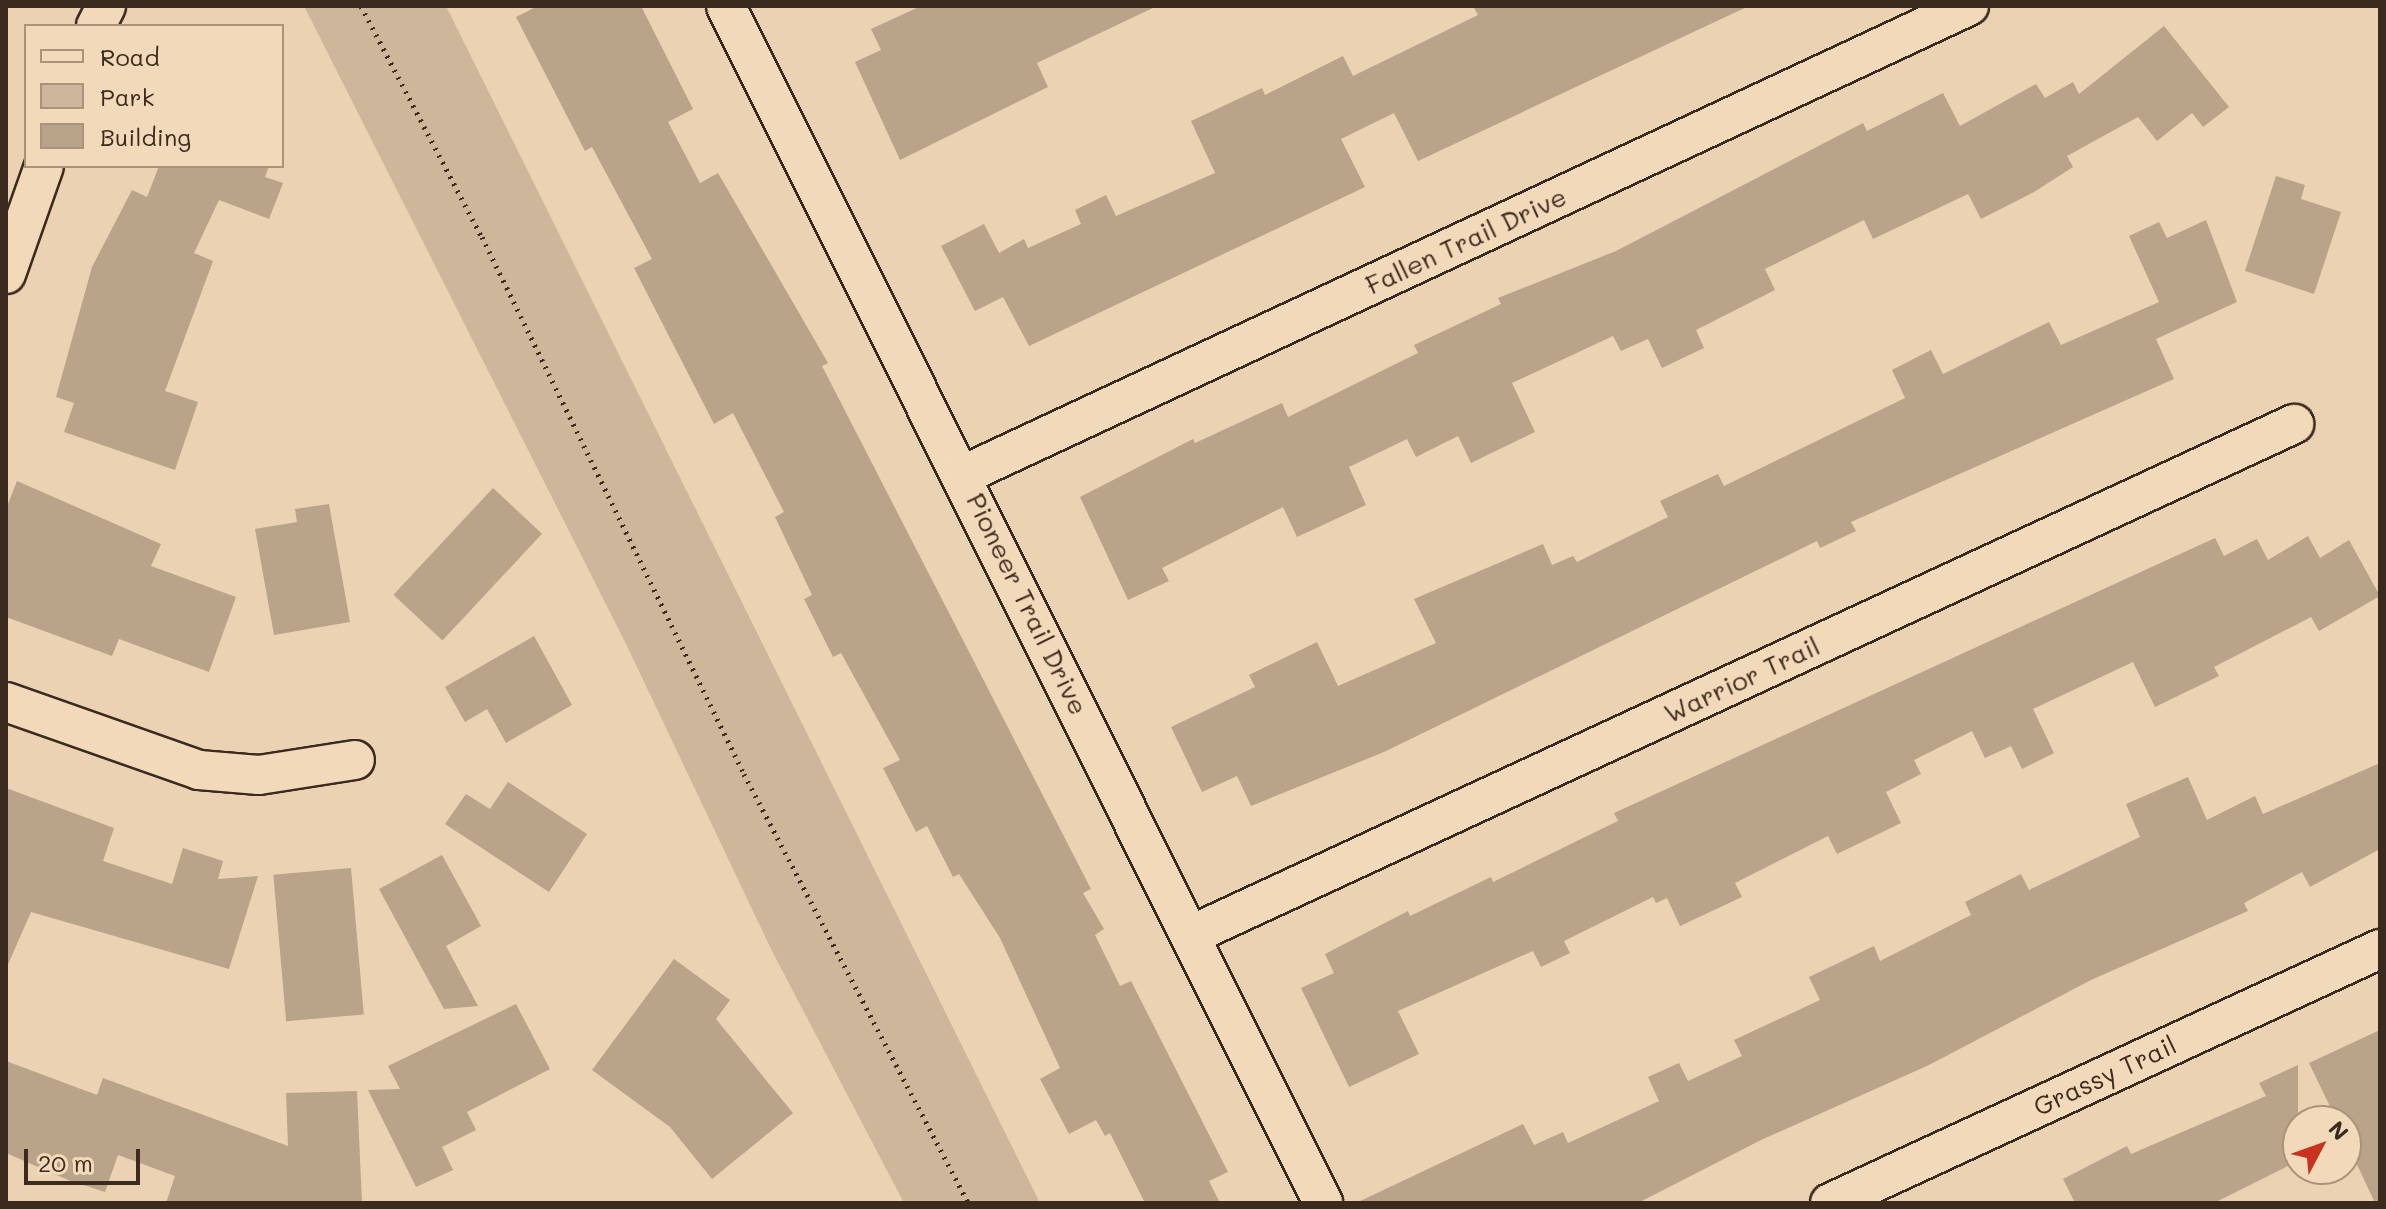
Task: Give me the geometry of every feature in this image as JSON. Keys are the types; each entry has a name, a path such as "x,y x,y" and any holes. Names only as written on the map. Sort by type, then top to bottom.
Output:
{"street":[{"path":"97,24 106,6"},
{"name":"Fallen Trail Drive","path":"963,475 1969,6"},
{"name":"Pioneer Trail Drive","path":"739,10 963,475 1323,1203"},
{"path":"6,274 43,168"},
{"name":"Warrior Trail","path":"1191,935 2294,424"},
{"path":"6,702 199,770 259,775 355,760"},
{"name":"Grassy Trail","path":"1830,1203 2380,949"}],"path":[{"path":"361,6 482,237 744,774 968,1203"}],"green space":[{"path":"304,6 446,6 1040,1203 904,1203 772,951 627,646"}],"building":[{"path":"538,6 641,6 693,109 668,122 700,183 718,173 828,363 822,366 1091,889 1083,893 1104,929 1095,935 1120,986 1131,981 1228,1172 1209,1181 1220,1203 1145,1203 1110,1133 1105,1136 1096,1120 1069,1134 1040,1079 1060,1068 1000,938 959,874 953,877 927,826 916,832 883,768 900,760 841,653 833,657 804,599 812,595 775,517 784,512 733,413 714,424 634,268 652,259 592,147 585,151 516,17"},
{"path":"921,6 1157,6 1037,63 1048,87 900,160 855,62 881,50 871,29"},
{"path":"1473,6 1749,6 1418,161 1394,113 1341,139 1365,187 1029,346 1003,297 975,311 941,246 984,224 999,253 1024,239 1028,248 1081,224 1075,210 1106,195 1116,216 1215,173 1191,121 1262,88 1265,95 1343,56 1353,76 1478,15"},
{"path":"2164,26 2229,107 2203,127 2192,113 2157,141 2138,117 2067,156 2073,167 2034,192 1981,219 1968,194 1873,239 1864,220 1765,269 1775,290 1696,330 1704,348 1662,368 1648,339 1621,351 1613,336 1512,383 1535,432 1471,463 1458,436 1416,457 1407,439 1349,467 1366,505 1297,537 1283,507 1162,568 1169,581 1128,600 1080,497 1193,439 1195,443 1282,403 1288,417 1418,353 1414,345 1501,304 1498,298 1616,251 1863,123 1867,131 1943,93 1960,126 2036,84 2045,98 2073,82 2079,94"},
{"path":"158,168 268,168 265,177 283,183 269,219 219,200 194,253 213,261 165,391 198,402 175,470 64,432 74,403 56,397 92,267 132,190 147,197"},
{"path":"2276,176 2305,185 2301,199 2341,212 2314,294 2245,271"},
{"path":"2206,220 2237,302 2156,339 2174,379 1851,522 1856,531 1820,548 1817,541 1384,752 1251,806 1237,776 1202,792 1171,727 1255,687 1249,675 1317,642 1338,686 1436,643 1414,599 1543,544 1552,565 1573,556 1577,562 1668,517 1660,501 1718,474 1724,486 1905,398 1892,370 1931,350 1943,374 2049,322 2061,345 2159,302 2129,236 2159,222 2167,238"},
{"path":"17,481 161,544 151,566 236,597 209,672 119,639 112,656 6,617 6,509"},
{"path":"493,488 542,534 442,640 393,595"},
{"path":"329,504 350,622 274,635 255,529 297,522 295,509"},
{"path":"2308,536 2320,558 2349,540 2380,596 2319,631 2311,617 2214,667 2219,676 2155,707 2133,662 2033,709 2054,753 2022,769 2011,746 1985,758 1972,731 1914,760 1921,774 1886,792 1901,823 1837,854 1828,836 1735,883 1742,897 1680,926 1667,898 1656,903 1653,897 1564,941 1570,953 1541,967 1533,951 1398,1011 1419,1054 1349,1087 1301,988 1334,973 1325,954 1408,911 1410,916 1491,877 1493,882 1618,821 1614,813 2215,538 2224,556 2257,539 2268,560"},
{"path":"534,636 572,705 506,743 487,709 465,722 445,687"},
{"path":"2380,763 2380,849 2310,887 2302,872 2244,903 2248,911 2091,980 1929,1065 1761,1140 1638,1203 1356,1203 1523,1124 1534,1145 1563,1132 1568,1143 1659,1101 1648,1077 1679,1063 1688,1081 1742,1056 1734,1040 1820,1000 1809,977 1874,946 1880,961 1971,915 1965,902 2021,874 2029,890 2140,837 2126,804 2188,777 2207,820 2255,796 2263,814"},
{"path":"508,782 587,834 549,892 445,824 466,794 490,809"},
{"path":"6,788 114,828 103,861 172,884 183,848 223,861 218,879 258,876 229,969 31,912 6,969"},
{"path":"442,855 481,926 446,946 478,1006 444,1009 379,889"},
{"path":"351,868 364,1014 286,1021 273,875"},
{"path":"674,959 730,1000 716,1019 793,1113 712,1179 670,1127 592,1070"},
{"path":"516,1004 550,1069 467,1112 476,1130 442,1147 453,1170 416,1187 368,1090 400,1089 388,1066"},
{"path":"2380,1030 2380,1203 2375,1203 2362,1175 2362,1105 2329,1105 2309,1063"},
{"path":"6,1061 97,1095 103,1078 288,1146 286,1093 357,1091 362,1203 166,1203 175,1176 118,1155 105,1192 68,1180 6,1153"},
{"path":"2298,1065 2298,1105 2282,1105 2282,1169 2214,1203 2075,1203 2063,1179 2127,1146 2131,1154 2266,1096 2259,1083"}]}
